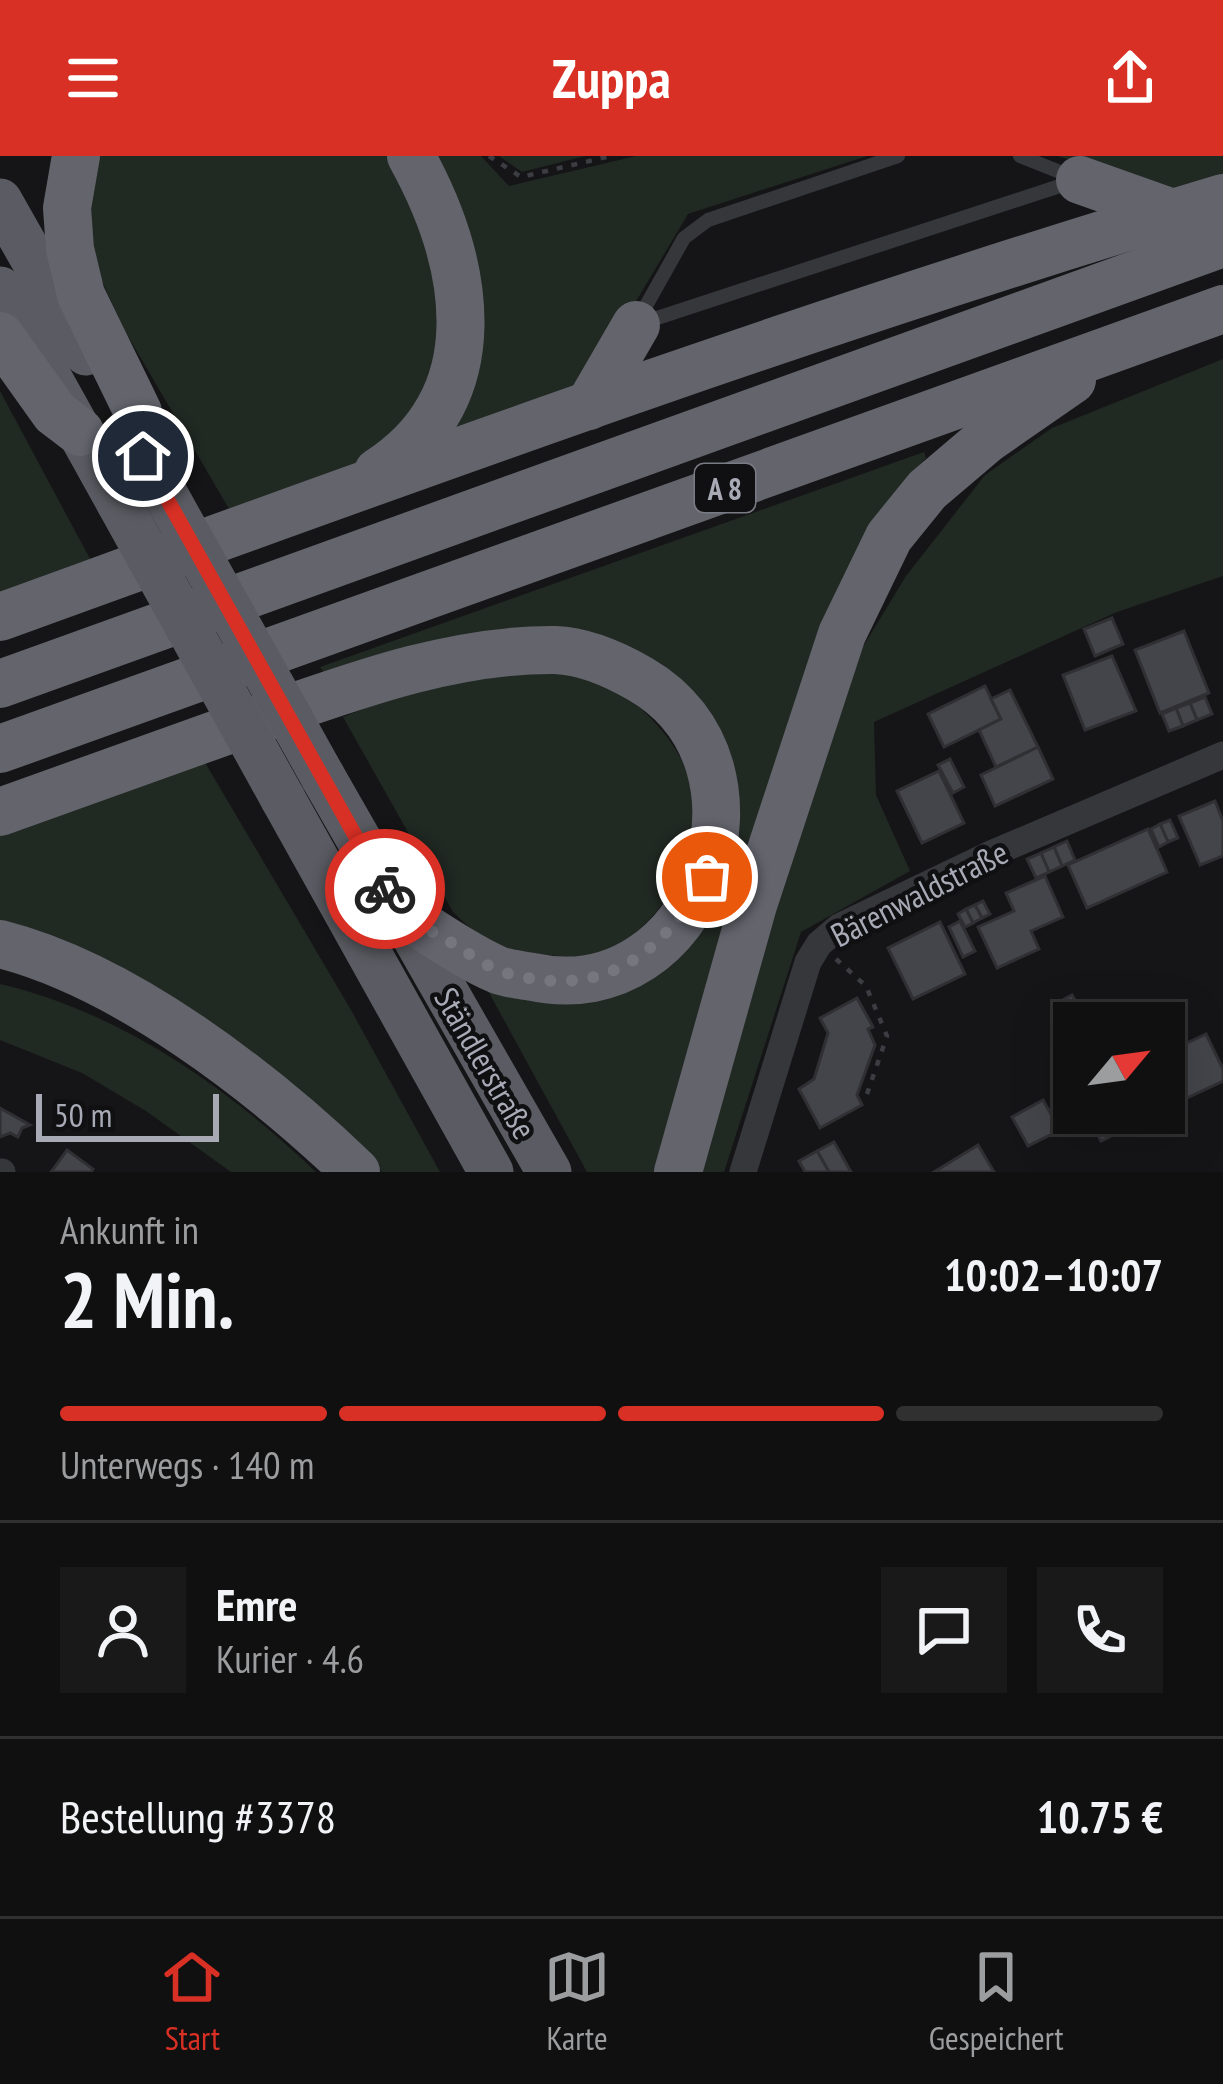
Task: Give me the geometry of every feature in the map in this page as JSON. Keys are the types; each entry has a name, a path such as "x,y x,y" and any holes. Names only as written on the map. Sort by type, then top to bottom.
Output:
{"highway":[{"path":"76,156 67,208 70,249 80,295 138,412 140,480"},
{"path":"347,491 394,462 425,433 457,366 461,314 455,257 432,195 411,156"},
{"path":"1080,180 1173,213"},
{"path":"0,617 590,406 1223,198"},
{"name":"Ständlerstraße","path":"0,201 140,480 283,799 491,1172"},
{"name":"A 8","path":"0,684 1223,243"},
{"name":"Ständlerstraße","path":"0,289 80,433 140,480 323,777 549,1172"},
{"name":"A 8","path":"0,749 1223,309"},
{"path":"590,406 636,325"},
{"path":"0,336 55,413 80,433"},
{"path":"678,1172 753,904 842,634 889,537 927,490 987,439 1125,343"},
{"path":"0,812 345,689 425,666 510,652 560,650 617,666 650,685 691,729 714,785 714,851 707,877 680,920 640,958 600,978 550,981 500,971 396,910"},
{"path":"0,944 122,995 218,1056 305,1124 356,1172"}],"street":[{"name":"Bärenwaldstraße","path":"747,1163 808,962 819,944 839,927 991,854 1223,755"}],"lane":[{"path":"636,325 684,238 708,220 898,156"},
{"path":"1019,156 1080,180"},
{"path":"636,325 1080,180"}],"path":[{"path":"489,156 520,177 611,156"},
{"path":"819,944 866,986 887,1036 867,1094"}],"shaded area":[{"path":"96,156 393,156 441,258 443,368 386,451 232,514 125,331 92,260 90,178"},
{"path":"427,156 481,156 509,186 636,156 867,156 688,214 588,382 451,440"},
{"path":"499,156 585,156 522,172"},
{"path":"1057,156 1223,156 1223,180 1181,193"},
{"path":"1223,359 1223,576 1117,612 874,722 876,795 910,871 801,932 724,1172 700,1172 821,755 853,663 906,576 985,475 1052,428"},
{"path":"0,391 96,570 0,601"},
{"path":"924,452 926,458 864,540 820,632 716,957 654,1172 587,1172 487,989 567,1001 720,877 657,671 327,679 320,667"},
{"path":"542,669 597,680 633,701 675,749 690,787 689,846 665,901 622,942 590,956 508,949 476,932 453,912 343,717 441,685"},
{"path":"200,754 440,1172 382,1172 314,1109 0,928 0,827"},
{"path":"0,984 88,1013 170,1057 247,1111 316,1172 231,1172 146,1111 82,1073 0,1040"}],"building":[{"path":"1112,618 1123,644 1095,656 1084,629"},
{"path":"1184,631 1209,693 1160,713 1135,650"},
{"path":"1112,656 1136,711 1085,730 1063,675"},
{"path":"985,686 1001,719 944,747 928,714"},
{"path":"1010,690 1038,747 996,767 979,730 1001,719 991,699"},
{"path":"1205,697 1212,714 1197,720 1190,703"},
{"path":"1190,703 1197,720 1183,726 1176,708"},
{"path":"1176,708 1183,726 1169,731 1162,714"},
{"path":"1038,747 1053,779 995,806 981,775"},
{"path":"950,759 964,787 953,793 938,765"},
{"path":"939,771 964,823 922,843 897,791"},
{"path":"1215,801 1223,821 1223,856 1200,865 1179,816"},
{"path":"1170,820 1178,838 1168,842 1160,824"},
{"path":"1160,824 1168,842 1159,847 1151,829"},
{"path":"1148,829 1167,872 1087,908 1068,865"},
{"path":"1067,841 1075,860 1062,866 1054,847"},
{"path":"1054,847 1062,866 1049,872 1041,853"},
{"path":"1041,853 1049,872 1036,878 1027,859"},
{"path":"1045,876 1063,917 1031,931 1039,949 997,968 978,927 1014,911 1006,893"},
{"path":"983,901 990,914 982,918 975,905"},
{"path":"975,905 982,918 973,923 966,909"},
{"path":"966,909 973,923 965,927 958,914"},
{"path":"960,921 975,951 963,957 949,927"},
{"path":"940,922 965,974 913,999 888,948"},
{"path":"857,998 873,1027 868,1029 875,1045 857,1095 862,1105 820,1128 799,1089 814,1079 828,1033 820,1018"},
{"path":"1206,1034 1223,1069 1223,1081 1185,1099 1185,1044"},
{"path":"1043,1100 1053,1118 1053,1134 1028,1146 1012,1117"},
{"path":"0,1108 30,1125 18,1137 10,1133 0,1137"},
{"path":"834,1142 851,1172 829,1172 817,1151"},
{"path":"978,1145 994,1172 934,1172"},
{"path":"67,1150 93,1169 91,1172 51,1172"},
{"path":"817,1151 829,1172 805,1172 799,1161"}],"way so far":[{"path":"385,889 396,910 500,971 571,981 600,978 640,958 680,920 707,877"}],"route":[{"path":"143,456 385,889"}]}
